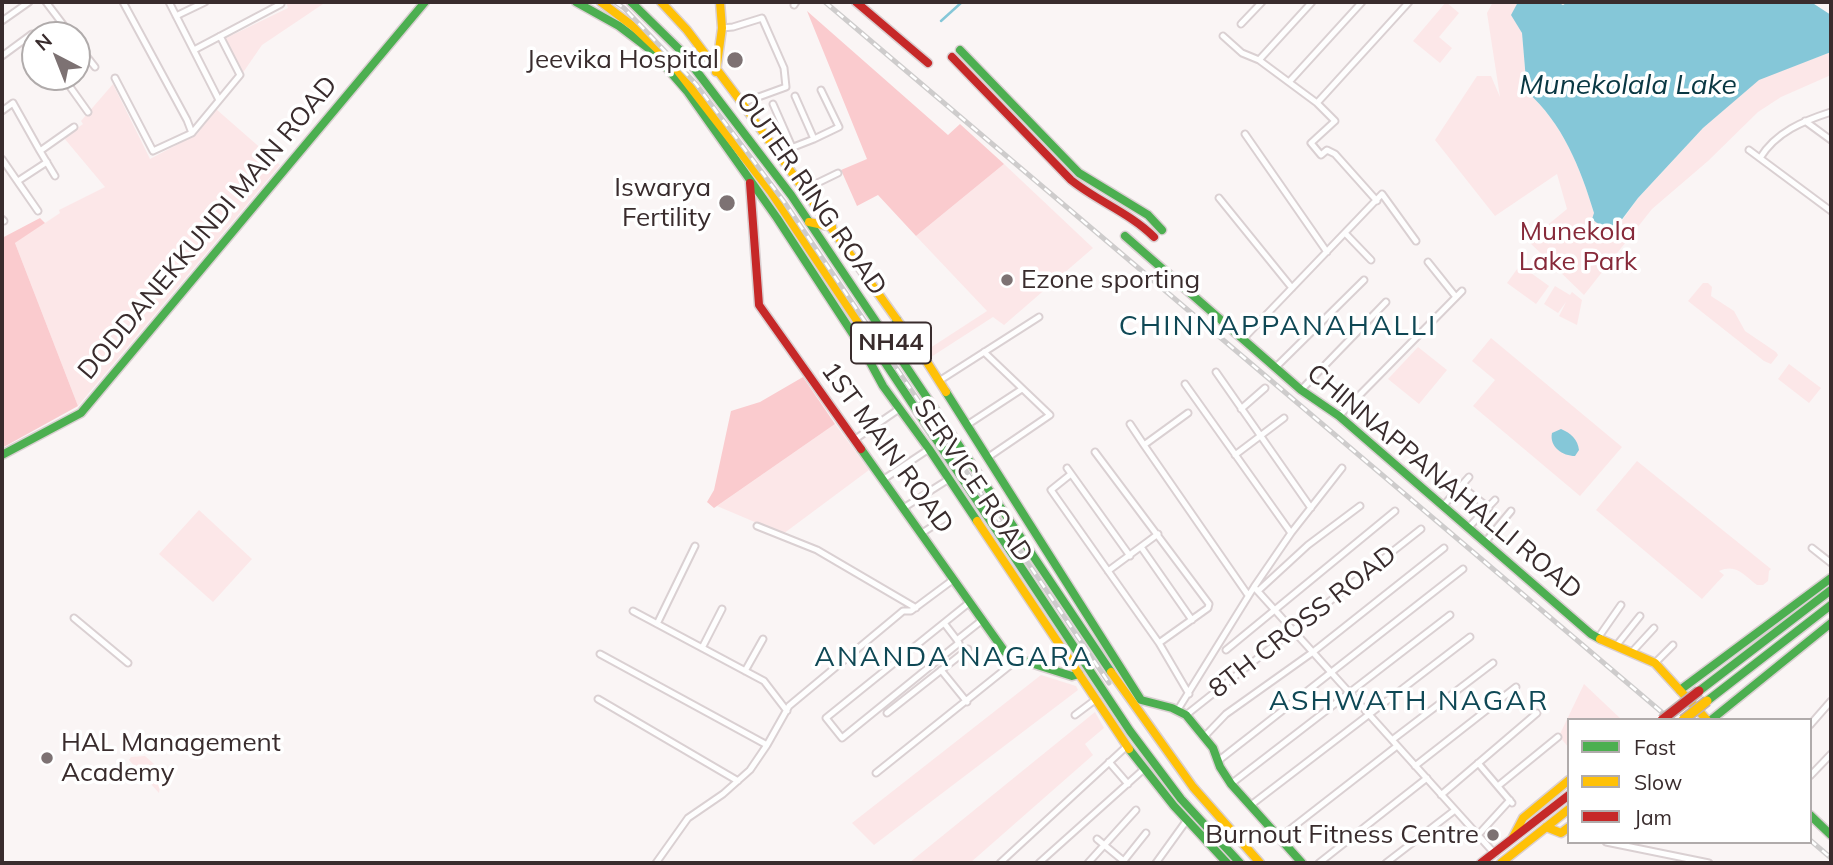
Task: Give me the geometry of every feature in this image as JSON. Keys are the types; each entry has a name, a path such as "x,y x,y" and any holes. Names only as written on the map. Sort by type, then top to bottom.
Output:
{"main road":[{"name":"DODDANEKKUNDI MAIN ROAD","path":"2,455 81,413 425,2"},
{"name":"SERVICE ROAD","path":"576,2 619,26 652,51 687,91 788,236 899,410 1083,670 1096,700 1127,746 1222,861"},
{"name":"OUTER RING ROAD","path":"603,2 645,36 671,62 764,182 1083,670"},
{"name":"OUTER RING ROAD","path":"631,2 682,52 809,222 973,469 1136,700"},
{"name":"SERVICE ROAD","path":"660,2 687,30 716,72 742,103 939,381 1136,700"},
{"path":"716,72 722,29 720,2"},
{"path":"856,2 928,63"},
{"path":"960,50 1079,173 1148,215 1162,230"},
{"path":"952,57 1071,180 1141,224 1154,237"},
{"name":"1ST MAIN ROAD","path":"750,181 759,305 1005,652 1018,659 1072,676 1083,670"},
{"path":"809,222 832,227"},
{"name":"CHINNAPPANAHALLI ROAD","path":"1125,236 1301,390 1339,416 1598,638 1655,663 1707,718"},
{"path":"889,341 897,320"},
{"path":"1680,690 1831,578"},
{"path":"1665,718 1831,590"},
{"path":"1686,718 1831,605"},
{"path":"1712,718 1831,623"},
{"name":"NH44","path":"1083,670 1181,799 1240,863"},
{"path":"1136,700 1181,713 1213,748 1231,784 1302,863"},
{"name":"NH44","path":"1136,700 1211,810 1260,863"},
{"path":"1511,841 1524,818 1567,782"},
{"path":"1481,863 1567,797"},
{"path":"1501,863 1567,811"},
{"path":"1560,817 1567,830"},
{"path":"1812,818 1831,835"},
{"path":"1546,827 1567,830"}],"street":[{"path":"2,22 29,2"},
{"path":"46,2 60,21"},
{"path":"123,2 192,133"},
{"path":"169,2 219,100"},
{"path":"176,16 205,2"},
{"path":"194,50 281,4 280,2"},
{"path":"1241,24 1262,2"},
{"path":"1259,60 1312,2"},
{"path":"1289,82 1362,2"},
{"path":"1317,103 1409,2"},
{"path":"722,29 762,18 785,68 786,87 742,103"},
{"path":"115,79 153,151 192,133 240,75 220,36"},
{"path":"1223,36 1242,53 1259,60 1317,103 1335,121 1311,143 1321,155 1327,150 1335,154 1377,201"},
{"path":"2,56 21,42"},
{"path":"91,63 94,67"},
{"path":"778,153 839,127 821,90"},
{"path":"73,91 88,111"},
{"path":"795,96 814,139"},
{"path":"2,111 13,103 55,176"},
{"path":"773,104 792,147"},
{"path":"1760,158 1776,137 1831,111"},
{"path":"1805,121 1831,140"},
{"path":"40,151 74,127"},
{"path":"1245,134 1327,252"},
{"path":"1749,150 1831,211"},
{"path":"2,159 38,211"},
{"path":"18,181 47,162"},
{"path":"805,189 838,173"},
{"path":"1244,339 1382,194 1416,241"},
{"path":"1219,198 1292,288"},
{"path":"1345,233 1371,260"},
{"path":"1428,262 1456,297"},
{"path":"1276,367 1364,280"},
{"path":"1339,416 1462,291"},
{"path":"1301,390 1386,302"},
{"path":"939,381 1039,317"},
{"path":"984,352 1050,415 987,458"},
{"path":"1216,372 1311,508"},
{"path":"1185,384 1292,533"},
{"path":"1241,408 1265,388"},
{"path":"967,425 1022,389"},
{"path":"855,440 899,410"},
{"path":"1144,445 1188,413"},
{"path":"1236,455 1284,418"},
{"path":"1130,424 1248,595"},
{"path":"884,479 929,449"},
{"path":"1095,452 1209,604 1192,620 1159,643"},
{"path":"1067,468 1130,556"},
{"path":"1256,589 1292,533 1342,468"},
{"path":"1072,474 1051,490 1159,643 1189,694"},
{"path":"1443,506 1469,477"},
{"path":"905,508 949,479"},
{"path":"1461,486 1489,508"},
{"path":"1468,528 1495,500"},
{"path":"1181,713 1189,694 1248,595 1360,506"},
{"path":"1226,650 1395,511"},
{"path":"1486,541 1511,511"},
{"path":"922,533 947,517"},
{"path":"757,526 817,550 915,608"},
{"name":"8TH CROSS ROAD","path":"1181,713 1293,631 1421,529"},
{"path":"1108,571 1158,534"},
{"path":"657,624 695,546"},
{"path":"1140,547 1192,620"},
{"path":"1204,737 1226,714 1313,652 1444,548"},
{"path":"1812,548 1831,563"},
{"path":"1218,761 1463,569"},
{"path":"656,863 688,818 723,794 750,770 789,706 903,611 911,611 954,579"},
{"path":"1256,589 1494,854"},
{"path":"944,623 959,643 842,738 826,718 970,602"},
{"path":"1598,638 1621,605"},
{"path":"702,648 722,608"},
{"path":"633,611 764,681 787,711"},
{"path":"1231,784 1450,615"},
{"path":"1616,646 1640,615"},
{"path":"74,618 128,663"},
{"path":"957,640 981,621"},
{"path":"1631,653 1654,628"},
{"path":"1251,805 1470,637"},
{"path":"746,671 762,639"},
{"path":"1655,663 1673,645"},
{"path":"887,713 968,649"},
{"path":"600,654 767,745"},
{"path":"876,773 1018,659"},
{"path":"1392,740 1493,663"},
{"path":"941,670 967,702"},
{"path":"1415,765 1516,687"},
{"path":"598,699 738,781"},
{"path":"1075,715 1096,700"},
{"path":"1812,723 1831,701"},
{"path":"1441,795 1537,713"},
{"path":"1498,786 1558,737"},
{"path":"1000,863 1127,746"},
{"path":"1279,838 1397,746"},
{"path":"1812,774 1831,754"},
{"path":"1109,762 1128,784"},
{"path":"1478,763 1511,801 1478,835"},
{"path":"1039,863 1144,769"},
{"path":"1319,863 1427,778"},
{"path":"1088,863 1136,810"},
{"path":"1386,863 1455,810"},
{"path":"1156,863 1187,820"},
{"path":"1097,839 1124,863 1146,833"},
{"path":"1616,844 1709,863"}],"green space":[{"path":"286,2 326,2 262,45 242,74 224,39 288,8"},
{"path":"1446,2 1459,13 1439,37 1452,48 1440,63 1413,41"},
{"name":"Munekola Lake Park","path":"1493,2 1518,2 1512,15 1522,33 1527,92 1550,117 1569,147 1594,213 1621,222 1638,198 1703,128 1759,79 1831,52 1831,75 1781,97 1758,112 1708,161 1652,209 1584,295 1528,241 1567,209 1557,174 1495,216 1435,140 1477,76 1491,76 1500,97 1487,13"},
{"path":"113,84 150,159 197,134 216,109 280,165 78,406 15,243 60,213 59,210 105,187 64,138 83,124 81,121"},
{"name":"Ezone sporting","path":"1004,164 1093,248 1004,325 993,317 931,357 927,350 987,311 916,236"},
{"path":"1520,265 1549,286 1536,304 1507,283"},
{"path":"1703,283 1712,287 1711,296 1734,311 1745,331 1776,352 1778,355 1771,364 1688,301"},
{"path":"1555,286 1570,295 1572,292 1582,300 1577,325 1559,316 1566,302 1558,313 1544,304"},
{"path":"1491,338 1622,447 1580,496 1473,406 1495,380 1472,361"},
{"path":"1418,347 1447,370 1419,404 1388,379"},
{"path":"1789,364 1821,388 1809,403 1778,379"},
{"path":"835,424 869,470 783,534 717,506"},
{"path":"1637,461 1771,569 1768,581 1757,585 1740,571 1725,569 1719,571 1724,575 1702,599 1596,510"},
{"path":"199,510 252,559 213,602 159,554"},
{"path":"1041,675 1076,686 1078,690 874,845 852,823"},
{"path":"1584,684 1620,718 1568,718"},
{"path":"1095,712 1104,728 1085,744 1093,755 970,863 909,863"},
{"path":"1567,719 1567,746 1559,736"},
{"path":"145,756 162,771 159,793 129,760 131,757"}],"shaded area":[{"path":"807,11 948,135 960,124 1004,164 916,236 878,195 857,206 841,170 867,159"},
{"path":"40,218 45,223 15,243 78,406 2,448 2,238"},
{"path":"803,377 835,424 714,508 707,502 714,490 731,411 760,402"}],"water":[{"name":"Munekolala Lake","path":"1518,2 1557,2 1563,5 1568,2 1811,2 1831,15 1831,52 1759,80 1703,128 1638,198 1620,222 1616,222 1610,229 1602,227 1592,219 1594,213 1589,196 1569,147 1550,117 1527,92 1522,33 1511,15"},
{"path":"1561,429 1577,443 1579,450 1575,456 1562,452 1555,446 1552,433"}],"waterway":[{"path":"941,21 962,2"}],"railway":[{"path":"615,2 624,8 696,84 785,203 1109,683"},
{"path":"825,2 1669,718"},
{"path":"1812,842 1831,858"}],"traffic: fast":[{"path":"2,455 81,413 425,2"},
{"path":"576,2 619,26 652,51 687,91 777,218 864,351 883,386 977,521"},
{"path":"631,2 682,52 791,195 1111,672"},
{"path":"960,50 1079,173 1148,215 1162,230"},
{"path":"1125,236 1301,390 1339,416 1600,639"},
{"path":"889,341 897,320"},
{"path":"874,346 1130,731 1181,799 1240,863"},
{"path":"946,392 1141,700 1172,708 1186,715 1213,748 1220,767 1231,784 1302,863"},
{"path":"861,449 1005,652 1018,659 1072,676 1079,674"},
{"path":"1680,690 1831,578"},
{"path":"1699,691 1831,590"},
{"path":"1707,701 1831,605"},
{"path":"1713,718 1831,623"},
{"path":"1129,749 1174,806 1227,863"},
{"path":"1812,817 1831,835"}],"traffic: slow":[{"path":"601,2 634,27 671,62 771,192 874,346"},
{"path":"661,2 687,30 742,103 946,392"},
{"path":"716,72 722,28 720,2"},
{"path":"809,222 832,227"},
{"path":"977,521 1129,749"},
{"path":"1600,639 1655,663 1705,718"},
{"path":"1111,672 1193,787 1260,863"},
{"path":"1686,718 1707,701"},
{"path":"1513,837 1523,818 1567,782"},
{"path":"1501,863 1567,811"},
{"path":"1546,827 1561,833 1567,828"}],"traffic: jam":[{"path":"856,2 928,63"},
{"path":"952,57 1071,180 1135,221 1154,237"},
{"path":"750,183 759,305 861,449"},
{"path":"1665,718 1699,691"},
{"path":"1481,863 1567,797"}],"place":[{"name":"Jeevika Hospital","path":"735,60"},
{"name":"Iswarya Fertility","path":"727,203"},
{"name":"Ezone sporting","path":"1007,280"},
{"name":"HAL Management Academy","path":"47,758"},
{"name":"Burnout Fitness Centre","path":"1493,835"}],"district":[{"name":"CHINNAPPANAHALLI","path":"1278,327"},
{"name":"ANANDA NAGARA","path":"954,658"},
{"name":"ASHWATH NAGAR","path":"1409,702"}]}
